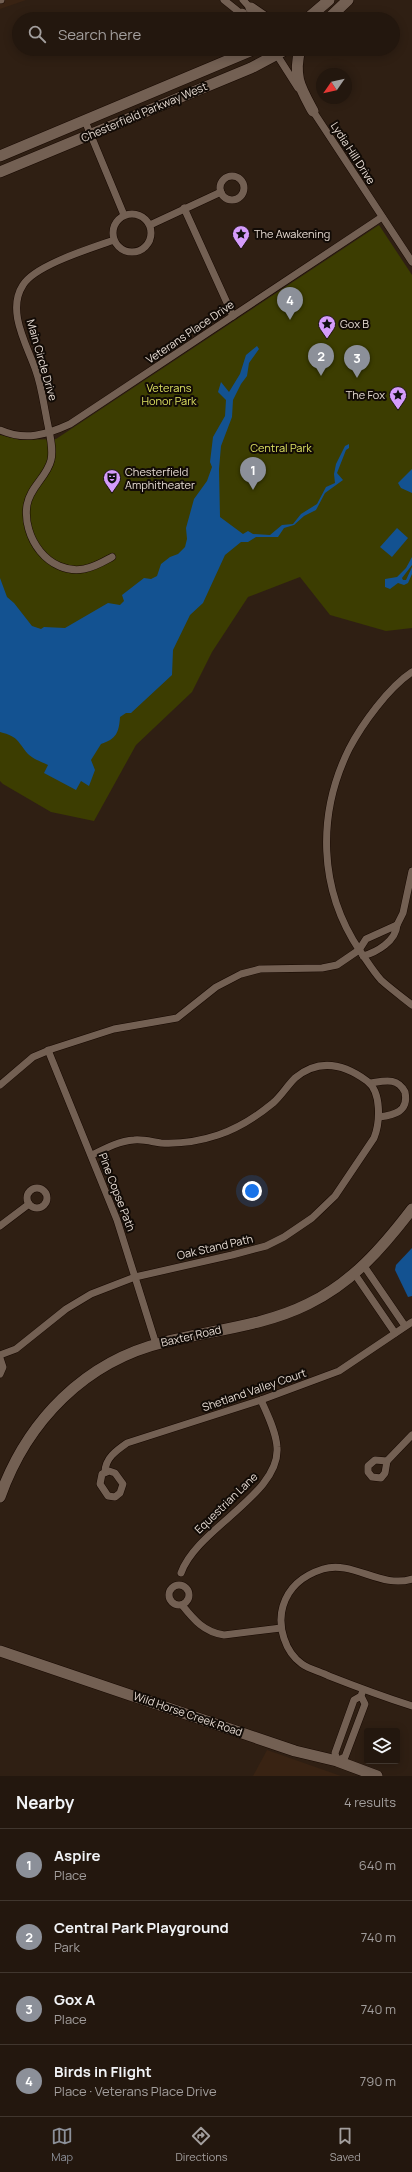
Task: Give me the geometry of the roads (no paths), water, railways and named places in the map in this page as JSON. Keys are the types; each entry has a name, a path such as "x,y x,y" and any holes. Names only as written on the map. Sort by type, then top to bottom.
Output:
{"main road":[{"path":"315,12 329,0"},
{"path":"335,12 348,0"},
{"name":"Chesterfield Parkway West","path":"0,156 239,56"},
{"name":"Chesterfield Parkway West","path":"0,172 252,68 268,56"},
{"path":"298,56 296,66 298,82 313,111"},
{"name":"Baxter Road","path":"0,1497 6,1480 31,1434 47,1413 67,1392 101,1368 156,1344 276,1317 320,1298 364,1266 387,1241 412,1209"},
{"name":"Wild Horse Creek Road","path":"2,1651 294,1751 337,1761 377,1776"}],"street":[{"path":"224,0 242,12"},
{"path":"243,0 245,12"},
{"name":"Lydia Hill Drive","path":"277,56 412,262"},
{"path":"85,121 124,215"},
{"path":"150,225 221,192"},
{"path":"184,208 233,316"},
{"path":"136,214 142,216 150,225 151,238 143,249 138,252 125,251 119,248 114,240 113,230 115,224 124,215 136,214"},
{"name":"Veterans Place Drive","path":"0,430 28,436 49,433 70,424 382,217"},
{"name":"Main Circle Drive","path":"112,557 100,564 84,569 70,568 46,558 36,546 29,532 26,510 31,490 45,472 51,461 52,451 43,398 36,372 22,338 16,306 18,295 23,284 37,271 63,259 114,240"},
{"path":"412,672 365,721 340,768 330,801 326,834 326,859 330,884 344,925 361,953 382,980 412,1005"},
{"path":"0,1085 18,1068 33,1057 48,1050 114,1029 177,1018 220,985 241,974 260,969 322,968 337,965 361,953 374,953 394,935 403,913 412,871"},
{"path":"361,953 366,939 397,925"},
{"name":"Pine Copse Path","path":"48,1050 92,1155 117,1220 156,1344"},
{"path":"92,1155 121,1142 136,1139 161,1143 198,1141 240,1127 274,1102 295,1078 316,1066 328,1064 341,1066 358,1074 370,1083 394,1081 399,1084 405,1092 404,1107 395,1115 379,1117"},
{"name":"Oak Stand Path","path":"0,1357 20,1347 66,1309 91,1294 135,1277 266,1246 312,1218 335,1196 374,1138 379,1117 378,1101 370,1083"},
{"path":"0,1226 29,1204"},
{"path":"364,1266 405,1326"},
{"path":"354,1273 395,1333"},
{"name":"Shetland Valley Court","path":"105,1472 105,1465 111,1457 127,1443 261,1400 339,1371 412,1322"},
{"path":"0,1357 3,1366 0,1374"},
{"name":"Equestrian Lane","path":"179,1584 180,1575 185,1560 260,1488 270,1474 276,1461 277,1447 261,1400"},
{"path":"386,1461 412,1435"},
{"path":"411,1582 381,1579 342,1567 332,1567 316,1572 302,1578 289,1591 283,1607 281,1628 288,1646 295,1658 302,1664 362,1693 412,1706"},
{"path":"182,1605 187,1602 189,1593 186,1587 179,1584 172,1588 170,1597 173,1602 182,1605 201,1627 215,1634 224,1635 281,1628"},
{"path":"362,1693 365,1704 345,1757 337,1761 335,1753 354,1700 362,1693"}],"water":[{"path":"257,346 259,349 249,363 247,376 233,400 232,417 221,446 219,469 220,517 243,534 248,531 253,534 270,535 282,525 293,524 301,514 317,504 326,487 335,483 334,474 336,464 345,446 349,444 349,448 346,450 337,473 343,480 325,493 316,510 304,516 294,525 284,528 278,537 256,537 248,542 241,542 225,555 203,603 190,615 173,650 172,675 131,713 126,713 120,717 116,735 110,740 101,744 91,760 95,770 89,786 81,781 76,790 44,773 48,765 30,756 14,738 0,732 0,578 7,597 14,603 32,626 41,629 44,627 65,628 108,603 120,605 124,601 122,595 144,578 151,579 157,576 161,564 170,557 178,554 185,547 187,539 186,528 194,499 207,481 212,467 210,462 213,437 225,416 226,400 218,392 221,382 229,392 240,374 246,355"},
{"path":"412,469 412,493 401,488 398,483"},
{"path":"397,528 408,538 392,557 380,547"},
{"path":"412,557 412,565 402,578 403,580 406,580 412,567 412,574 408,583 404,585 398,583 390,589 385,587 385,579 397,577 406,568"},
{"path":"412,1248 412,1296 408,1297 395,1270 396,1265"}],"place":[{"name":"The Awakening","path":"241,249"},
{"name":"Birds in Flight","path":"290,320"},
{"name":"Gox B","path":"327,339"},
{"name":"Central Park Playground","path":"321,376"},
{"name":"Gox A","path":"357,378"},
{"name":"The Fox","path":"398,410"},
{"name":"Aspire","path":"253,490"},
{"name":"Chesterfield Amphitheater","path":"112,493"}],"park label":[{"name":"Veterans Honor Park","path":"169,394"},
{"name":"Central Park","path":"281,448"}]}
